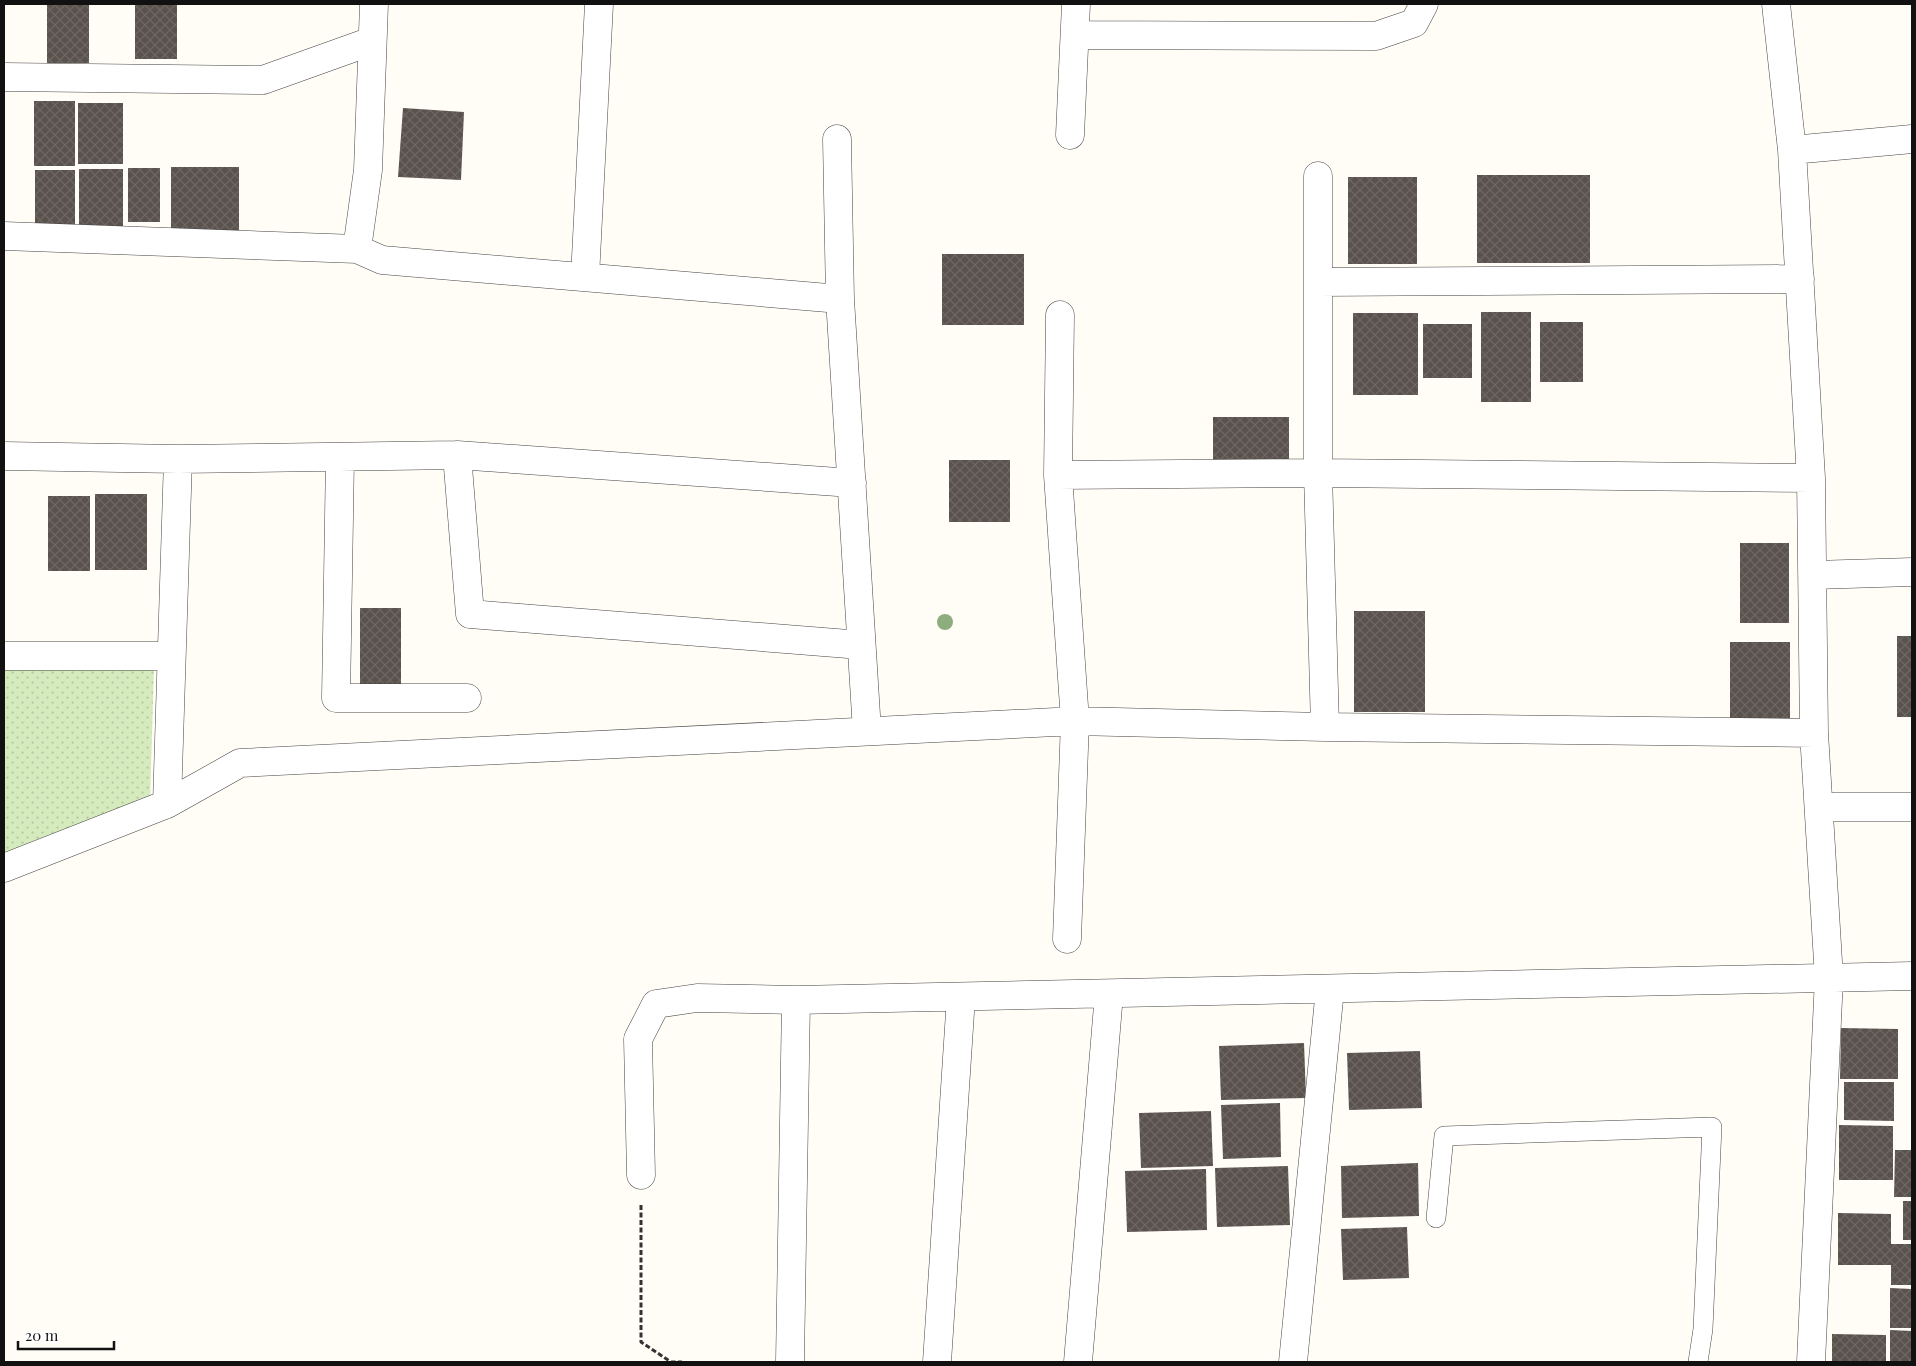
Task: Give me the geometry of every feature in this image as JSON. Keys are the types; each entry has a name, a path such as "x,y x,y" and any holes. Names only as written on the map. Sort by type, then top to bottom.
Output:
{"street":[{"path":"357,249 368,170 374,4"},
{"path":"585,277 599,4"},
{"path":"1070,136 1076,4"},
{"path":"1075,35 1376,36 1414,23 1424,4"},
{"path":"1776,4 1792,150 1811,478 1814,575 1814,733 1829,978 1811,1362"},
{"path":"4,77 264,80 372,41"},
{"path":"837,139 840,299 866,731"},
{"path":"1792,150 1912,139"},
{"path":"1318,176 1318,473 1324,727"},
{"path":"4,236 357,249 382,260 840,299"},
{"path":"1318,282 1800,279"},
{"path":"1060,315 1058,475 1075,721 1067,939"},
{"path":"4,456 178,459 457,455 852,483"},
{"path":"457,455 470,614 861,645"},
{"path":"340,457 336,698 467,698"},
{"path":"166,804 178,459"},
{"path":"1058,475 1318,473 1811,478"},
{"path":"1814,575 1912,572"},
{"path":"4,656 171,656"},
{"path":"4,868 166,804 240,763 1075,721 1324,727 1814,733"},
{"path":"1819,807 1912,807"},
{"path":"640,1174 638,1039 656,1004 697,998 796,1000 1912,976"},
{"path":"1294,1362 1330,989"},
{"path":"1078,1362 1109,994"},
{"path":"937,1362 961,997"},
{"path":"790,1362 796,1000"}],"lane":[{"path":"1436,1218 1444,1136 1712,1127 1703,1329 1698,1362"}],"path":[{"path":"640,1174 641,1342 670,1362 682,1362"}],"green space":[{"path":"154,666 150,801 4,860 4,668"}],"building":[{"path":"47,4 89,4 89,63 47,63"},
{"path":"135,4 177,4 177,59 135,59"},
{"path":"34,101 75,101 75,166 34,166"},
{"path":"78,103 123,103 123,164 78,164"},
{"path":"403,108 464,112 461,180 398,177"},
{"path":"171,167 239,167 239,234 171,234"},
{"path":"128,168 160,168 160,222 128,222"},
{"path":"79,169 123,169 123,231 79,231"},
{"path":"35,170 75,170 75,229 35,229"},
{"path":"1477,175 1590,175 1590,263 1477,263"},
{"path":"1348,177 1417,177 1417,264 1348,264"},
{"path":"942,254 1024,254 1024,325 942,325"},
{"path":"1481,312 1531,312 1531,402 1481,402"},
{"path":"1353,313 1418,313 1418,395 1353,395"},
{"path":"1540,322 1583,322 1583,382 1540,382"},
{"path":"1423,324 1472,324 1472,378 1423,378"},
{"path":"1213,417 1289,417 1289,468 1213,468"},
{"path":"949,460 1010,460 1010,522 949,522"},
{"path":"95,494 147,494 147,570 95,570"},
{"path":"48,496 90,496 90,571 48,571"},
{"path":"1740,543 1789,543 1789,623 1740,623"},
{"path":"360,608 401,608 401,688 360,688"},
{"path":"1354,611 1425,611 1425,712 1354,712"},
{"path":"1897,636 1912,636 1912,717 1897,717"},
{"path":"1730,642 1790,642 1790,721 1730,721"},
{"path":"1841,1028 1898,1029 1898,1079 1840,1079"},
{"path":"1304,1043 1306,1098 1221,1100 1219,1046"},
{"path":"1420,1051 1422,1108 1349,1110 1347,1053"},
{"path":"1844,1082 1894,1082 1894,1121 1844,1120"},
{"path":"1280,1103 1281,1157 1223,1159 1221,1105"},
{"path":"1211,1111 1213,1166 1141,1168 1139,1113"},
{"path":"1839,1125 1893,1126 1893,1180 1839,1180"},
{"path":"1895,1150 1912,1150 1912,1197 1894,1197"},
{"path":"1418,1163 1419,1216 1342,1218 1341,1166"},
{"path":"1288,1166 1290,1225 1217,1227 1215,1168"},
{"path":"1206,1169 1207,1230 1127,1232 1125,1171"},
{"path":"1903,1201 1912,1201 1912,1240 1903,1240"},
{"path":"1838,1213 1891,1214 1891,1244 1912,1244 1912,1285 1891,1285 1891,1265 1838,1265"},
{"path":"1407,1227 1409,1278 1343,1280 1341,1229"},
{"path":"1890,1288 1912,1289 1912,1328 1890,1328"},
{"path":"1890,1330 1912,1331 1912,1362 1890,1362"},
{"path":"1832,1334 1886,1335 1886,1362 1832,1362"}]}
